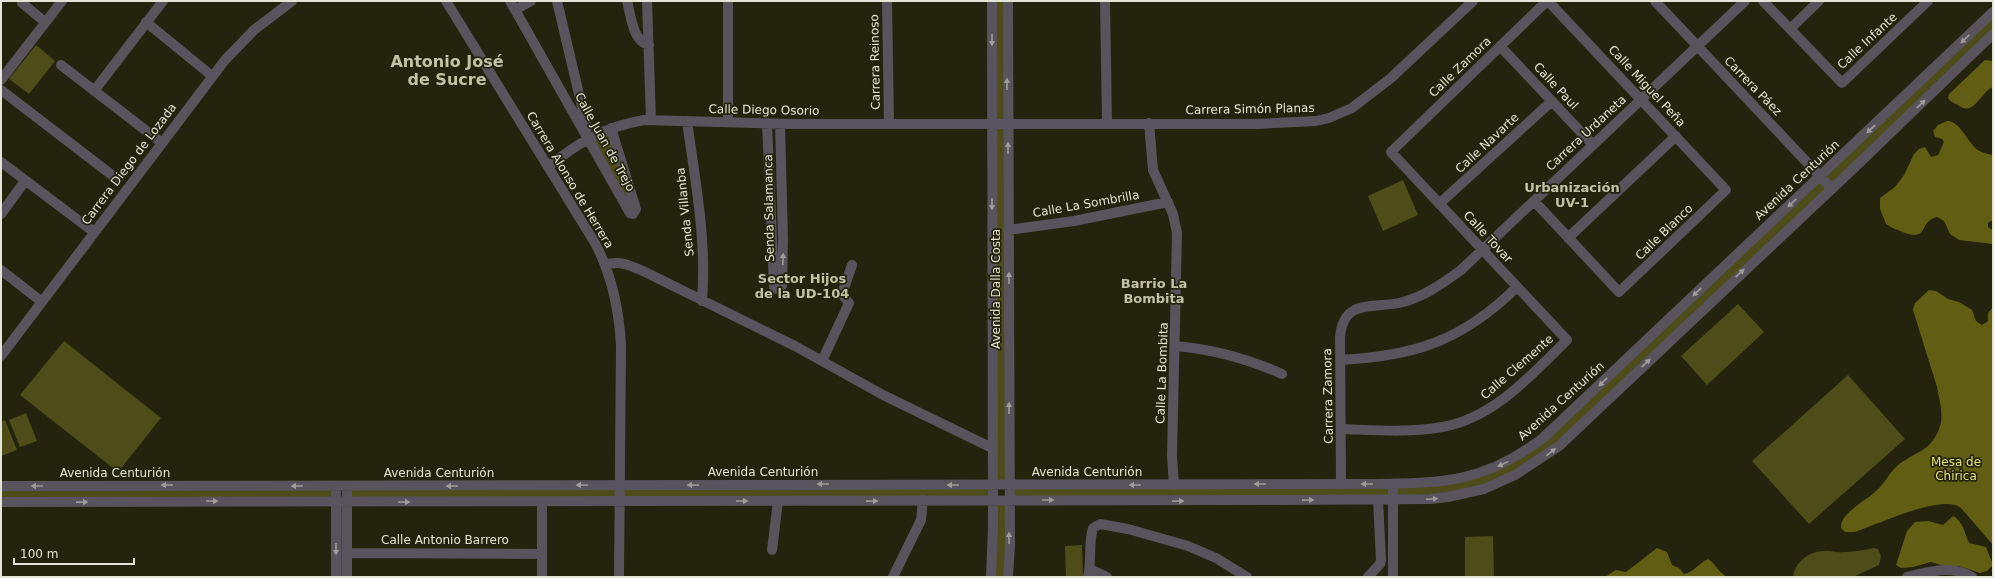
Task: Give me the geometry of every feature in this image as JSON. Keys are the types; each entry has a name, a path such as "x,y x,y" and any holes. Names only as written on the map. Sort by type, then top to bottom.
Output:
{"street":[{"path":"1,80 62,1"},
{"path":"94,91 163,1"},
{"name":"Carrera Diego de Lozada","path":"1,356 212,76 240,42 270,16 292,1"},
{"name":"Carrera Alonso de Herrera","path":"446,1 595,243 605,265 615,295 620,321 621,485 619,501 619,577"},
{"path":"513,5 530,1"},
{"path":"557,1 589,138"},
{"path":"627,1 636,35 644,44 649,45"},
{"path":"647,1 651,120"},
{"path":"728,1 728,122"},
{"name":"Carrera Reinoso","path":"887,1 889,123"},
{"name":"Avenida Dalla Costa","path":"991,577 992,1"},
{"name":"Avenida Dalla Costa","path":"1008,1 1008,577"},
{"path":"1105,1 1107,123"},
{"name":"Carrera Simón Planas","path":"992,123 1297,123 1316,121 1335,116 1352,108 1376,91 1473,1"},
{"name":"Calle Zamora","path":"1390,152 1548,1"},
{"name":"Calle Miguel Peña","path":"1548,1 1726,190"},
{"name":"Carrera Páez","path":"1655,1 1832,189"},
{"name":"Carrera Urdaneta","path":"1352,311 1401,302 1423,294 1447,280 1482,250 1745,1"},
{"path":"1763,1 1790,29 1819,1"},
{"name":"Calle Infante","path":"1790,29 1842,82 1928,1"},
{"path":"22,3 45,22"},
{"name":"Calle Juan de Trejo","path":"513,5 630,213 634,214 636,209 611,128"},
{"name":"Avenida Centurión","path":"1,486 1393,484 1431,483 1465,477 1497,467 1529,449 1559,423 1993,12"},
{"path":"146,22 212,76"},
{"path":"1,502 1393,499 1448,497 1484,489 1516,475 1545,457 1832,189 1993,34"},
{"name":"Calle Paul","path":"1500,46 1593,145"},
{"path":"62,65 162,143"},
{"path":"1,90 117,180"},
{"name":"Calle Navarte","path":"1440,204 1552,101"},
{"name":"Calle Diego Osorio","path":"548,166 589,138 611,128 651,120 780,124 992,123"},
{"name":"Senda Villanba","path":"687,121 702,236 702,301"},
{"name":"Senda Salamanca","path":"767,123 771,241 774,287 777,289 782,286 783,240 780,124"},
{"name":"Calle La Bombita","path":"1149,123 1152,170 1176,222 1178,247 1172,456 1174,485"},
{"path":"1534,201 1568,238 1676,136"},
{"name":"Calle Tovar","path":"1390,152 1567,340"},
{"path":"1,162 94,232"},
{"path":"1,214 25,181"},
{"name":"Calle Blanco","path":"1568,238 1619,292 1726,190"},
{"name":"Calle La Sombrilla","path":"1008,230 1074,221 1168,202"},
{"path":"605,265 617,262 631,266 822,361 883,395 992,448"},
{"path":"822,361 849,303 842,294 852,265"},
{"path":"1,270 42,302"},
{"path":"1340,360 1385,357 1436,343 1462,331 1477,321 1517,287"},
{"name":"Carrera Zamora","path":"1341,484 1341,330 1345,319 1352,311"},
{"name":"Calle Clemente","path":"1341,430 1430,429 1461,423 1497,404 1567,340"},
{"path":"1175,346 1200,348 1228,355 1258,363 1282,374"},
{"path":"1393,484 1393,577"},
{"path":"336,486 336,577"},
{"path":"347,486 347,577"},
{"path":"1368,577 1380,564 1381,560 1378,499"},
{"path":"893,577 921,520 923,500"},
{"path":"772,550 778,501"},
{"path":"319,502 329,508 336,520"},
{"path":"347,514 355,506 365,502"},
{"path":"542,502 542,577"},
{"path":"1107,577 1089,573 1091,536 1093,528 1100,524 1106,524 1188,546 1216,558 1247,577"},
{"name":"Calle Antonio Barrero","path":"347,553 542,554"},
{"path":"1907,577 1944,570 1959,571 1972,577"}],"shaded area":[{"path":"992,1 1008,1 1009,484 1449,481 1529,449 1993,12 1993,34 1545,457 1465,494 1009,500 1008,577 991,577 993,500 1008,500 1008,485 992,485"},
{"path":"36,45 55,61 29,94 9,79"},
{"path":"608,129 635,213 589,138"},
{"path":"1403,180 1418,215 1383,231 1368,196"},
{"path":"1738,304 1764,332 1707,385 1681,356"},
{"path":"64,341 161,418 118,472 20,395"},
{"path":"1848,375 1905,439 1809,524 1752,461"},
{"path":"26,413 37,441 20,447 9,420"},
{"path":"5,420 17,450 1,456 1,422"},
{"path":"992,485 993,500 347,502 347,577 336,577 336,502 346,502 347,486"},
{"path":"1,486 336,486 336,502 1,502"},
{"path":"1493,536 1494,577 1465,577 1465,537"},
{"path":"1082,545 1083,576 1066,577 1065,546"},
{"path":"1874,548 1878,549 1881,556 1879,565 1853,577 1793,577 1794,572 1800,562 1808,555 1813,553 1826,551 1851,552"}],"green space":[{"path":"1985,60 1993,61 1993,87 1984,94 1977,103 1968,108 1964,108 1952,102 1948,98 1949,94"},
{"path":"1947,121 1956,124 1978,150 1983,153 1993,155 1993,220 1988,223 1988,227 1993,230 1993,244 1959,240 1950,234 1944,221 1937,217 1931,219 1920,233 1916,235 1909,234 1894,229 1886,224 1880,209 1880,198 1895,187 1904,175 1914,154 1919,149 1925,147 1931,157 1938,155 1944,142 1942,139 1935,137 1933,131 1938,125"},
{"name":"Mesa de Chirica","path":"1929,290 1936,291 1948,299 1959,302 1969,308 1972,310 1976,321 1982,325 1988,321 1988,313 1993,307 1993,545 1961,508 1952,504 1940,504 1925,507 1893,517 1855,532 1845,532 1841,528 1845,517 1855,507 1873,494 1897,466 1928,446 1937,435 1941,421 1941,411 1937,387 1913,310 1915,303"},
{"name":"Mesa de Chirica","path":"1953,516 1961,524 1969,543 1986,547 1993,565 1987,571 1980,573 1959,566 1947,567 1931,562 1913,567 1901,568 1896,565 1907,531 1915,522 1928,521 1943,525"},
{"path":"1657,548 1667,552 1672,565 1679,568 1684,574 1688,573 1708,559 1721,573 1727,577 1605,577 1616,570 1626,572"}],"district":[{"name":"Antonio José de Sucre","path":"447,70"},
{"name":"Urbanización UV-1","path":"1572,194"},
{"name":"Sector Hijos de la UD-104","path":"802,286"},
{"name":"Barrio La Bombita","path":"1154,290"}]}
